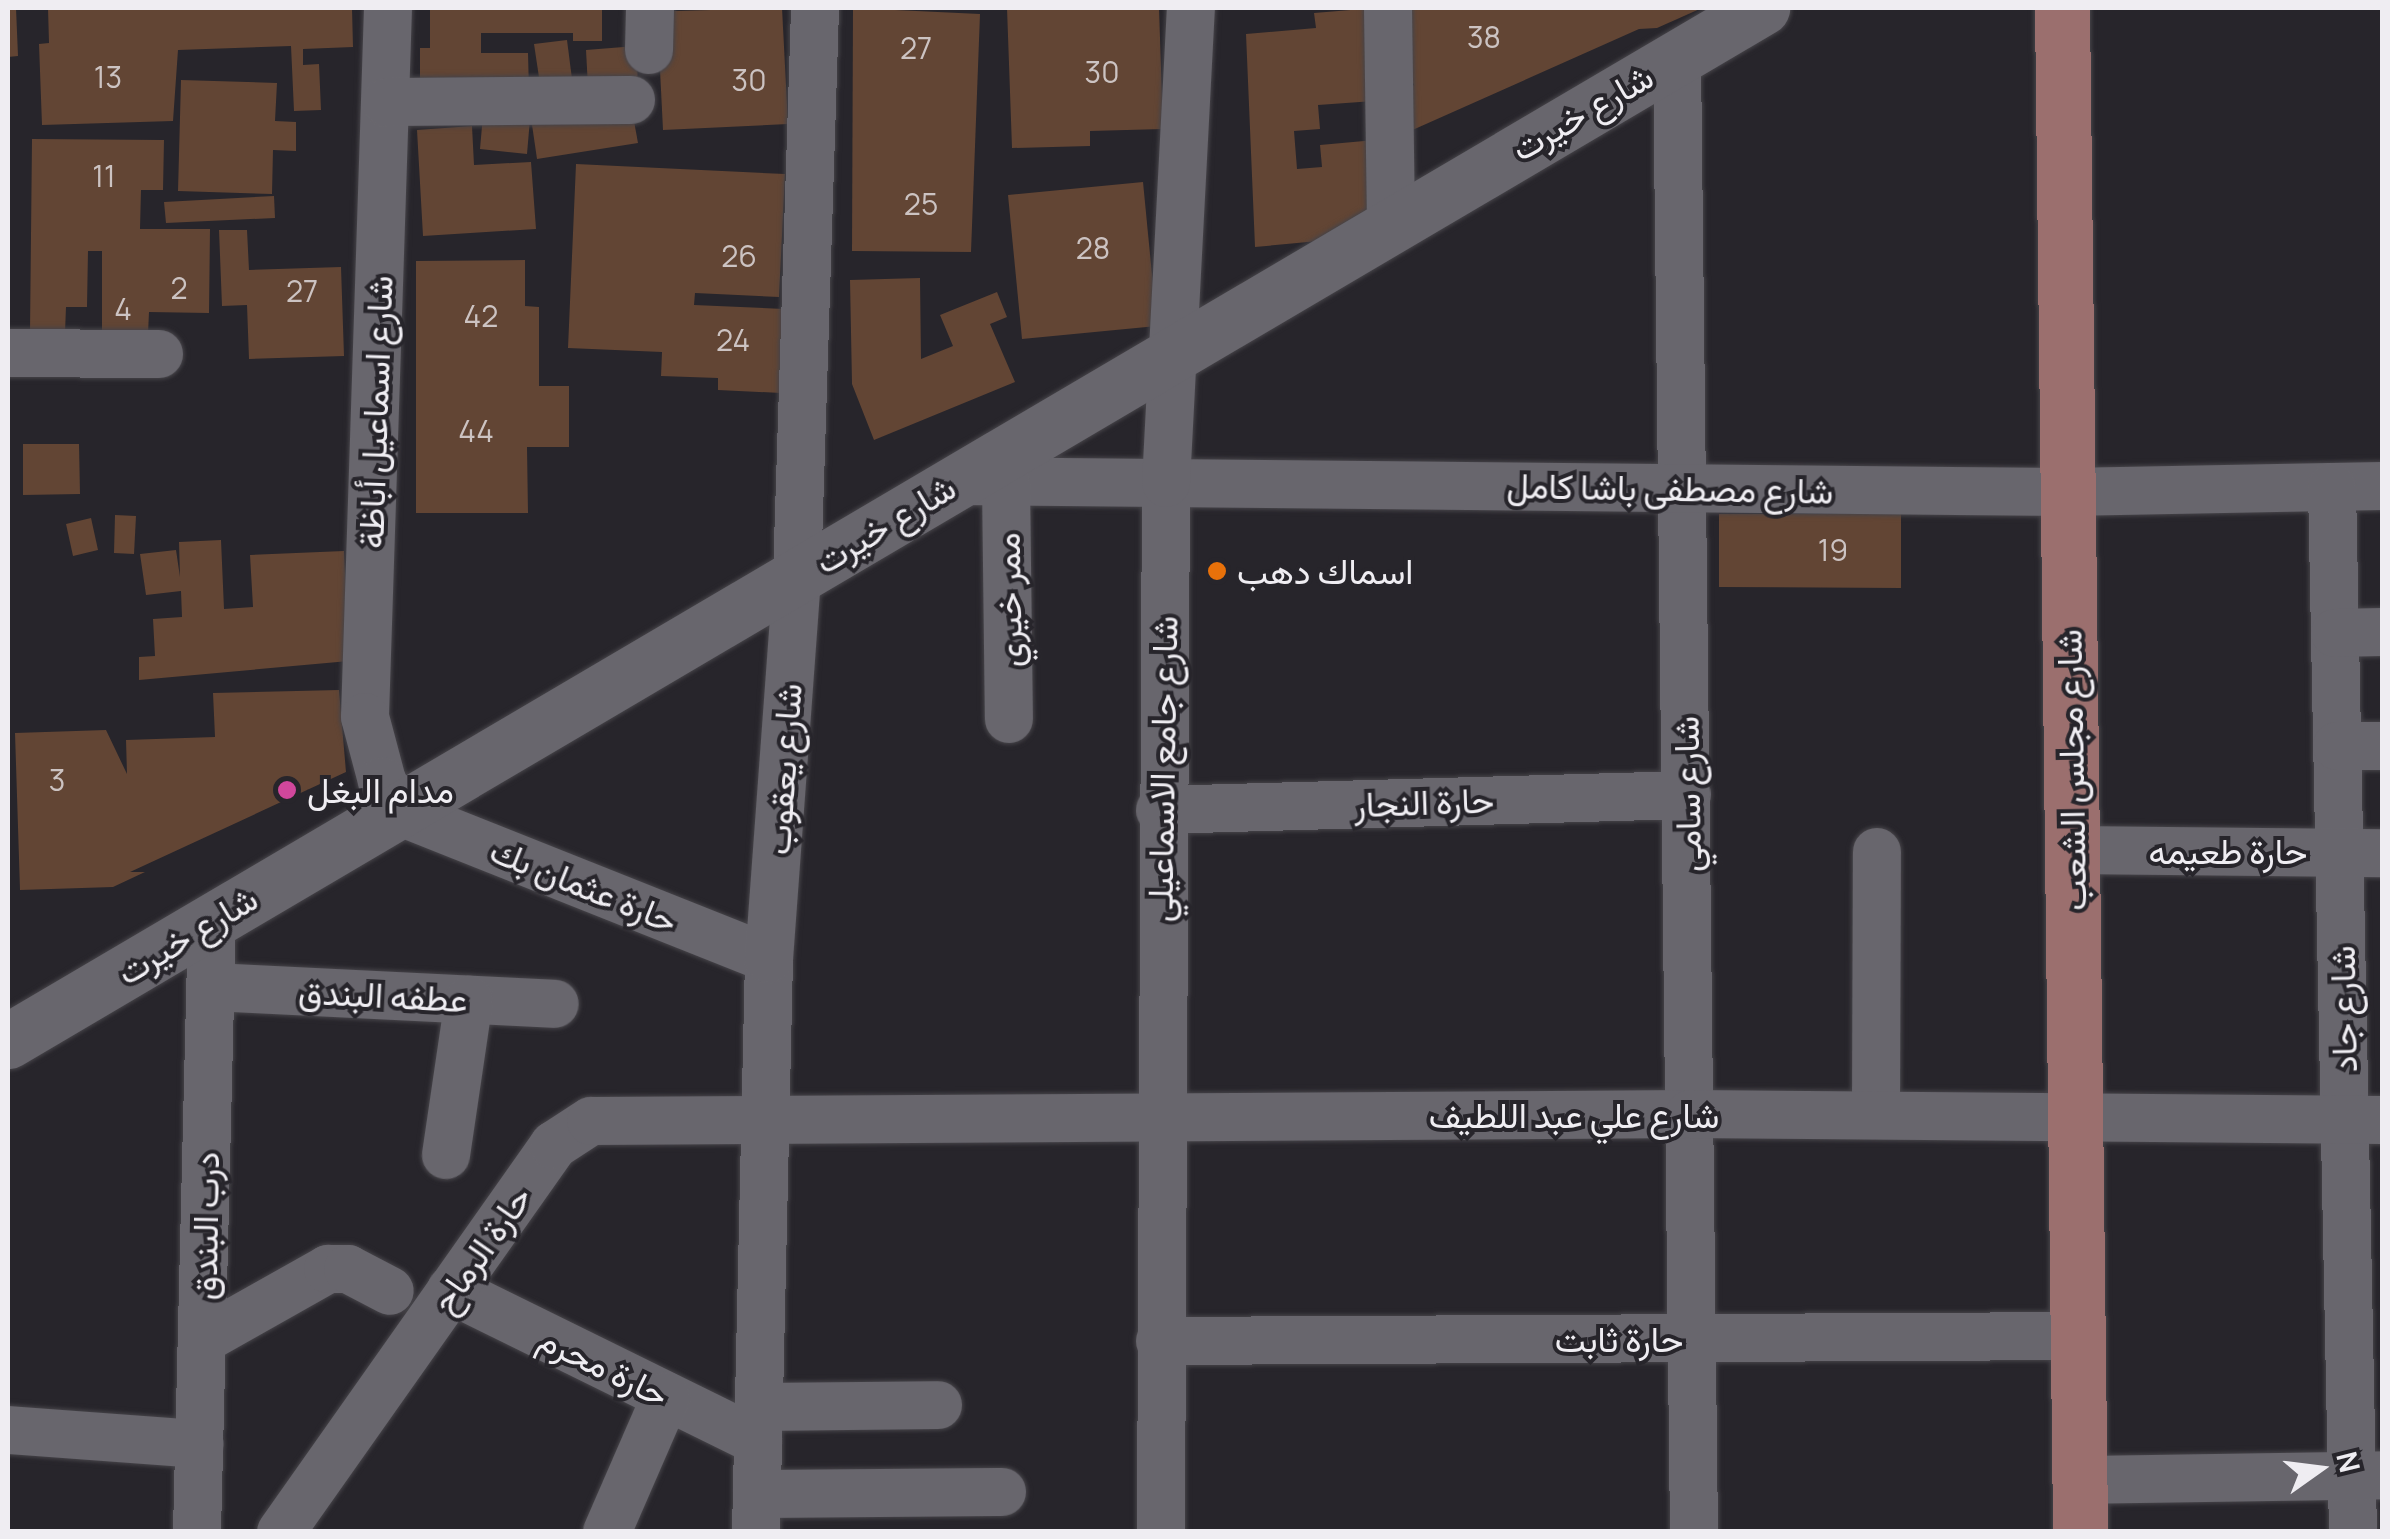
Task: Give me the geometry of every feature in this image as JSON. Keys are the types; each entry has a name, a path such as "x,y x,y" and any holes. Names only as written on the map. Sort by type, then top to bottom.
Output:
{"main road":[{"name":"شارع مجلس الشعب","path":"2062,8 2080,1506"}],"street":[{"name":"شارع اسماعيل أباظة","path":"388,8 365,717 370,750 398,811"},
{"name":"شارع يعقوب","path":"756,1512 769,960 796,576 814,8"},
{"name":"شارع جامع الاسماعيلي","path":"1161,1532 1160,810 1166,484 1191,8"},
{"path":"1388,8 1391,223"},
{"name":"شارع خيرت","path":"8,1041 796,576 982,481 1171,356 1762,8"},
{"name":"شارع سامي","path":"1677,58 1694,1532"},
{"path":"386,102 631,100"},
{"path":"8,353 159,354"},
{"name":"شارع مصطفى باشا كامل","path":"982,481 2068,492 2382,486"},
{"name":"ممر خيري","path":"982,481 1009,718"},
{"name":"شارع جاد","path":"2332,487 2335,633 2360,746 2367,1475 2353,1532"},
{"path":"2335,633 2382,632"},
{"name":"حارة النجار","path":"1160,810 1687,795"},
{"name":"حارة عثمان بك","path":"398,811 769,960"},
{"name":"حارة طعيمه","path":"2073,850 2361,852"},
{"path":"1876,1115 1877,852"},
{"name":"درب البندق","path":"198,1532 212,920"},
{"name":"عطفه البندق","path":"211,987 555,1004"},
{"path":"446,1155 470,1000"},
{"name":"شارع علي عبد اللطيف","path":"766,1118 1690,1114 2364,1120"},
{"name":"حارة الرماح","path":"281,1532 554,1145 591,1120 766,1118"},
{"path":"202,1340 328,1269 348,1270 390,1291"},
{"name":"حارة محرم","path":"451,1290 666,1396 758,1424"},
{"name":"حارة ثابت","path":"1160,1341 2078,1336"},
{"path":"608,1532 666,1396"},
{"path":"758,1424 938,1405"},
{"path":"8,1430 199,1444"},
{"path":"2080,1506 2367,1475"},
{"path":"756,1512 1002,1492"}],"building":[{"path":"8,8 16,8 18,56 8,57"},
{"path":"48,8 352,8 353,47 303,49 303,65 319,64 321,110 294,111 291,46 178,50 173,121 42,125 39,44 49,43"},
{"path":"430,8 602,8 602,41 573,41 573,33 481,33 481,53 528,53 529,90 420,90 420,48 430,48"},
{"path":"782,8 788,124 663,130 659,50 641,12"},
{"path":"853,8 980,14 971,252 852,251"},
{"path":"1007,8 1159,8 1163,129 1090,131 1090,146 1012,148"},
{"path":"1375,8 1374,101 1318,105 1320,129 1294,131 1297,169 1322,167 1320,145 1375,140 1384,235 1255,247 1246,34 1316,28 1314,13"},
{"path":"1404,8 1702,8 1657,28 1639,29 1408,132 1391,95 1414,85 1405,65"},
{"path":"567,40 572,79 540,84 534,44"},
{"path":"636,46 638,84 588,87 586,50"},
{"path":"181,80 277,83 275,121 296,122 296,151 273,150 272,194 178,191"},
{"path":"630,99 638,143 537,159 530,111"},
{"path":"483,115 530,119 527,154 480,149"},
{"path":"472,126 474,165 531,162 536,229 423,236 417,130"},
{"path":"32,139 164,140 163,190 141,190 140,229 210,229 209,313 149,312 148,334 102,333 102,251 88,251 87,307 66,307 65,333 30,332"},
{"path":"576,164 785,174 779,297 695,293 694,305 784,309 781,393 718,390 718,378 661,376 662,352 568,348"},
{"path":"1143,182 1157,326 1022,339 1008,195"},
{"path":"274,196 275,218 166,223 164,202"},
{"path":"219,230 247,230 249,270 341,267 344,356 249,359 247,305 222,306"},
{"path":"525,260 525,306 539,307 539,386 569,386 569,447 527,447 528,513 416,513 416,261"},
{"path":"920,278 921,359 953,346 940,315 997,292 1007,317 990,324 1015,382 874,440 852,384 850,280"},
{"path":"23,444 79,444 80,494 23,495"},
{"path":"1719,514 1901,514 1901,588 1719,587"},
{"path":"115,515 136,516 134,554 114,553"},
{"path":"91,518 98,550 73,556 66,524"},
{"path":"221,540 224,609 253,607 250,555 344,551 349,661 139,680 139,657 155,656 153,619 182,617 181,591 146,595 140,554 176,550 180,577 179,542"},
{"path":"339,690 346,772 130,872 145,872 113,887 20,890 15,733 106,730 127,774 126,740 215,737 213,693"}],"place":[{"name":"اسماك دهب","path":"1217,571"},
{"name":"مدام البغل","path":"287,790"}]}
